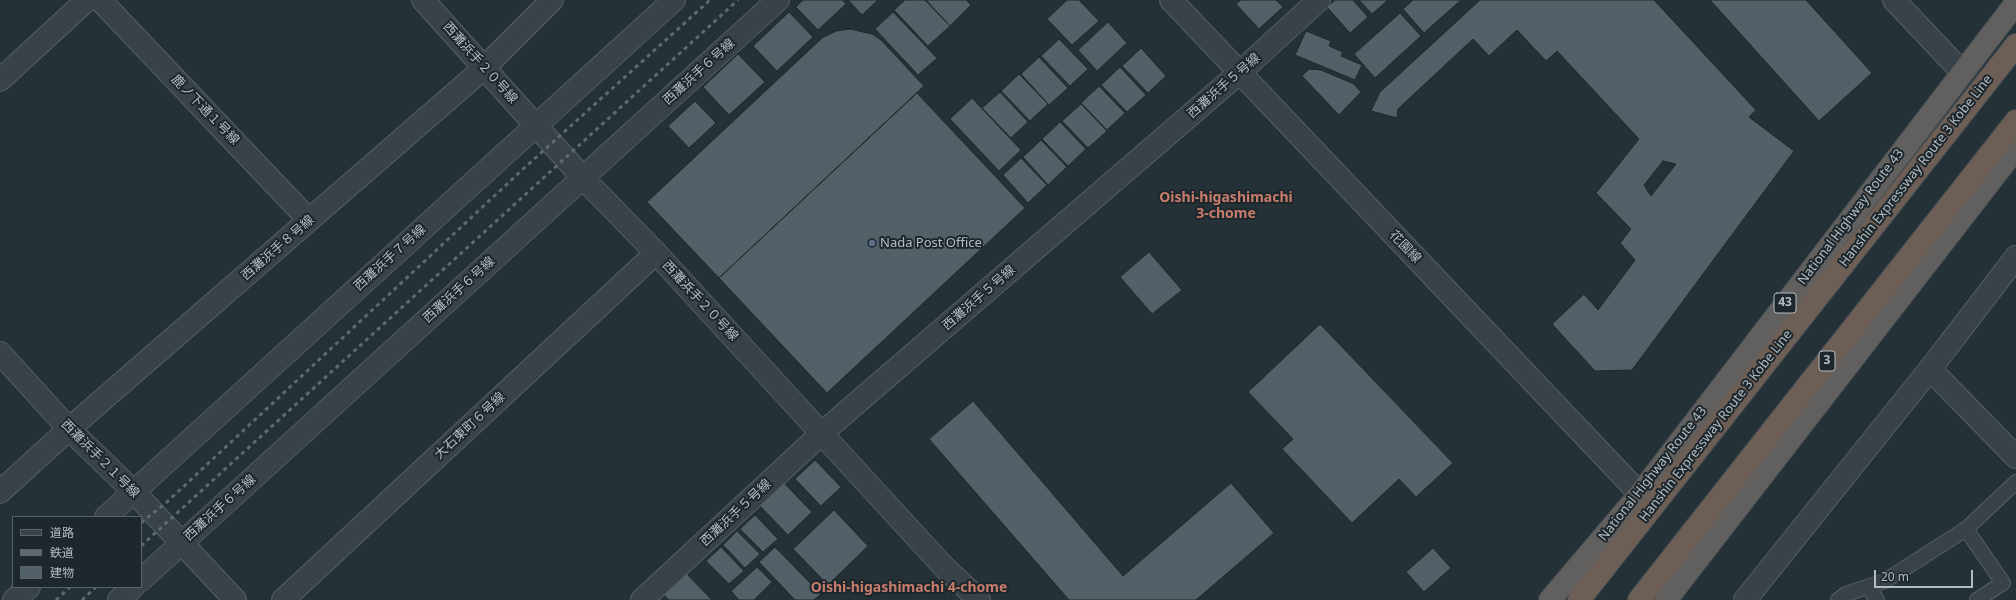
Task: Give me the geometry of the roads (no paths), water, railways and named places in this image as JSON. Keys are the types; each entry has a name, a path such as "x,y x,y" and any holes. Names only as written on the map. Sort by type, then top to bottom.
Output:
{"highway":[{"name":"National Highway Route 43","path":"1550,600 1640,494 2016,3"},
{"name":"Hanshin Expressway Route 3 Kobe Line","path":"1579,600 2016,44"},
{"name":"3","path":"1639,600 2016,121"},
{"path":"1666,600 2016,148"}],"street":[{"path":"0,80 87,0"},
{"name":"鹿ノ下通１号線","path":"100,0 310,220"},
{"name":"西灘浜手２０号線","path":"423,0 583,178 656,253 944,567 979,600"},
{"name":"西灘浜手８号線","path":"0,492 70,429 484,68 552,0"},
{"name":"西灘浜手７号線","path":"107,516 674,0"},
{"name":"西灘浜手６号線","path":"142,579 778,0"},
{"name":"花園線","path":"1171,0 1640,494"},
{"name":"西灘浜手５号線","path":"642,600 822,433 1239,73 1319,0"},
{"path":"1894,0 1962,72"},
{"name":"大石東町６号線","path":"284,600 656,253"},
{"path":"1745,600 1930,369 2016,257"},
{"name":"西灘浜手２１号線","path":"0,353 70,429 134,492 235,600"},
{"path":"1930,369 2016,457"},
{"path":"14,600 28,588"},
{"path":"119,600 132,588"}],"lane":[{"path":"1838,600 1846,594 1885,581 1966,529 2016,482"},
{"path":"1966,529 2003,584 1977,600"},
{"path":"1868,587 1877,600"}],"railway":[{"path":"142,522 168,501 521,171 710,0"},
{"path":"142,545 738,0"},
{"path":"56,600 69,588"},
{"path":"82,600 95,588"}],"place":[{"name":"Nada Post Office","path":"872,243"}],"district":[{"name":"Oishi-higashimachi 3-chome","path":"1226,206"},
{"name":"Oishi-higashimachi 4-chome","path":"909,588"}]}
